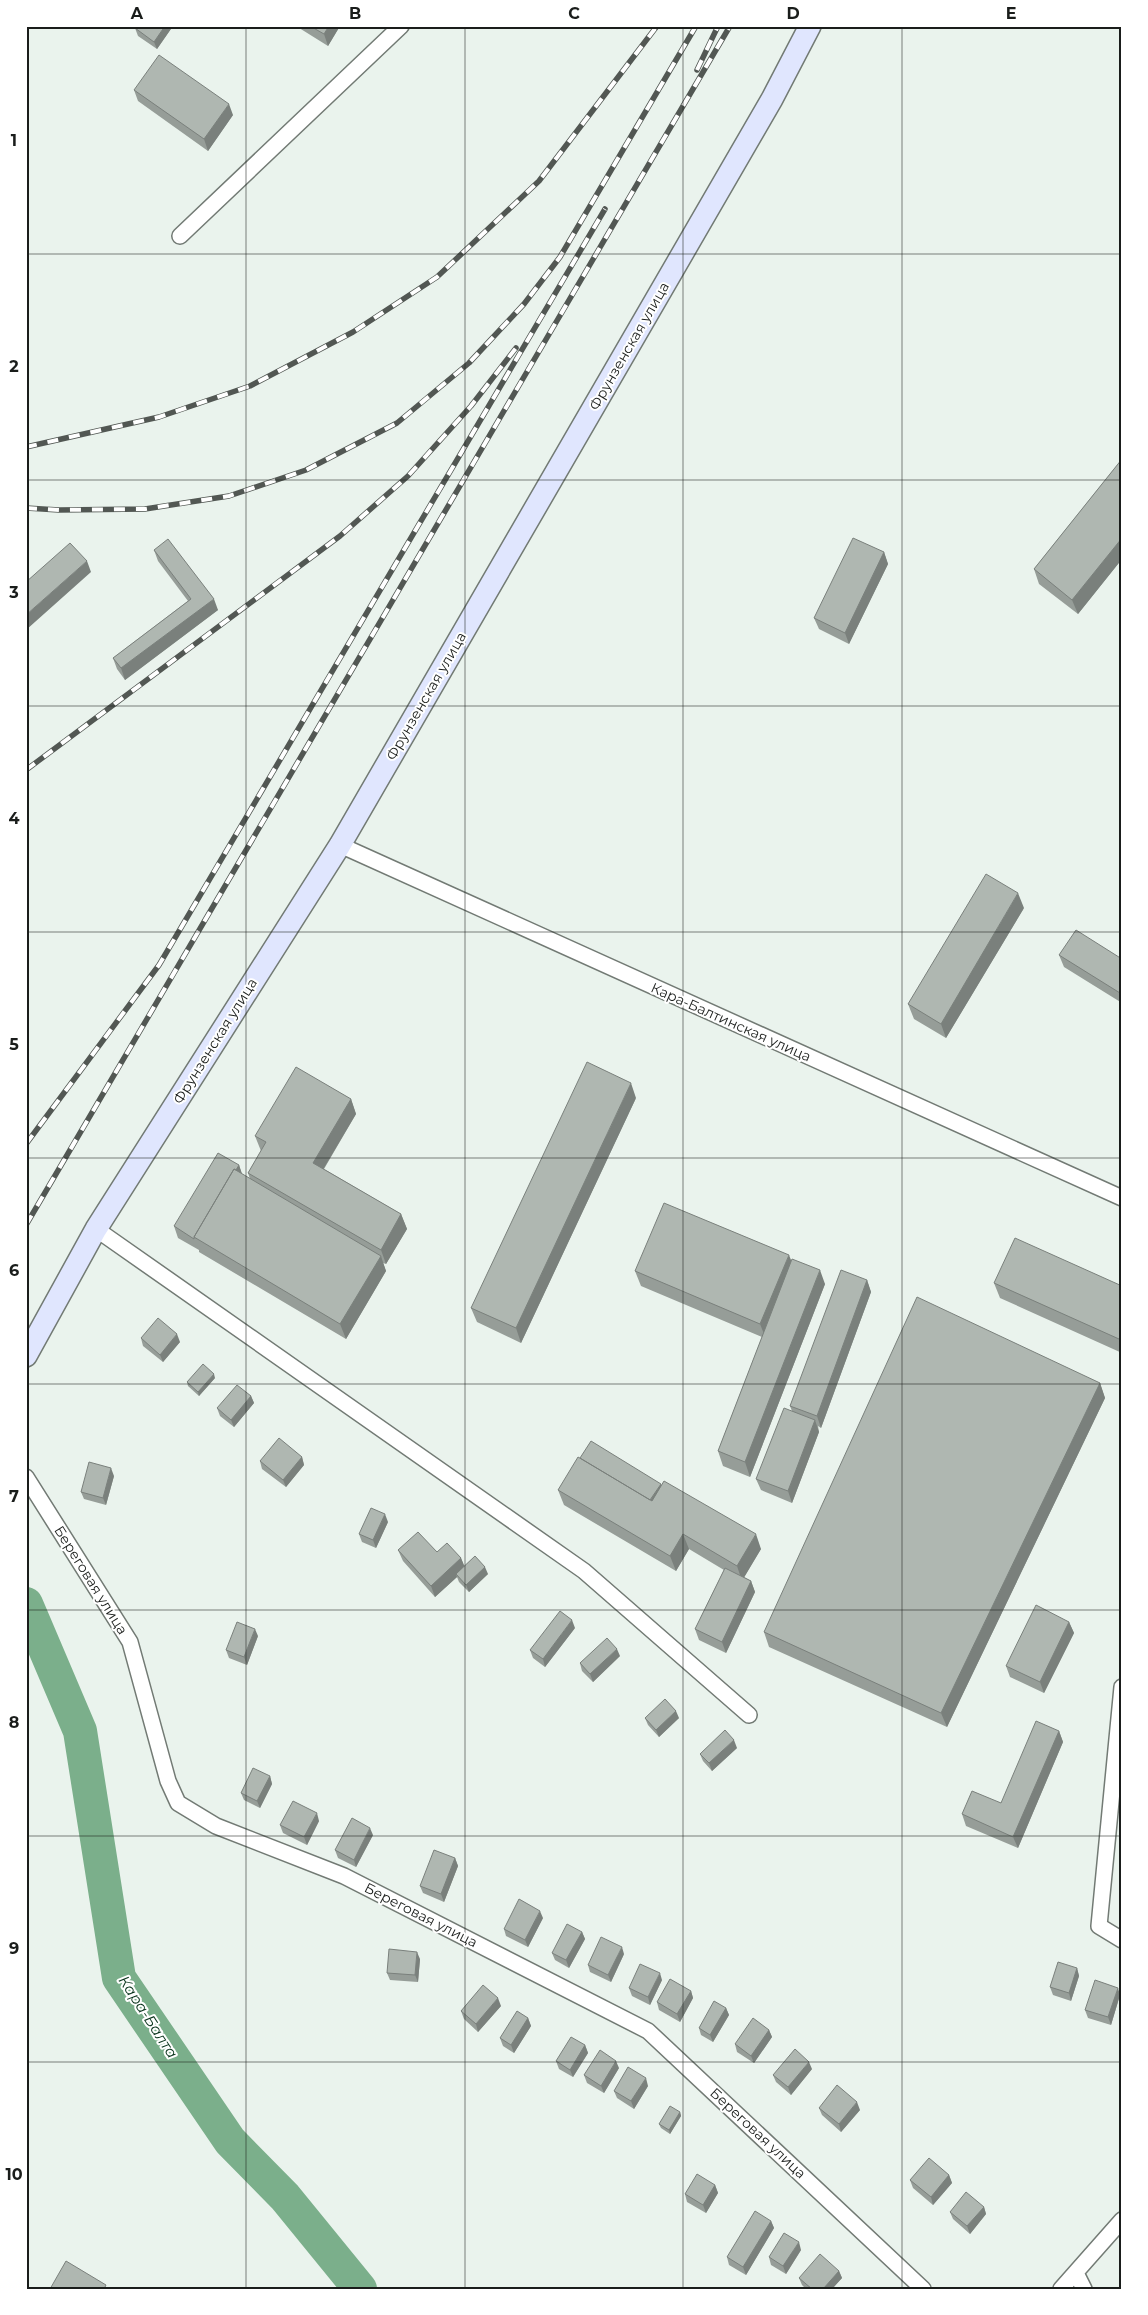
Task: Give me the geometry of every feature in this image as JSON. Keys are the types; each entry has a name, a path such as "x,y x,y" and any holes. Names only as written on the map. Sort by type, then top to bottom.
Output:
{"street":[{"path":"180,236 401,26"},
{"name":"Фрунзенская улица","path":"26,1356 96,1229 340,845 772,99 810,26"},
{"name":"Кара-Балтинская улица","path":"340,845 1122,1198"},
{"path":"96,1229 584,1571 749,1715"},
{"name":"Береговая улица","path":"26,1477 130,1642 168,1781 178,1803 216,1826 344,1876 648,2031 924,2289"},
{"path":"1122,1688 1099,1926 1122,1940"},
{"path":"1061,2289 1122,2220"},
{"path":"1076,2273 1084,2289"}],"building":[{"path":"137,26 165,26 154,42 135,28"},
{"path":"310,26 329,26 324,34"},
{"path":"159,55 229,104 204,139 134,90"},
{"path":"1122,459 1122,538 1072,600 1034,569"},
{"path":"853,538 884,552 845,633 814,618"},
{"path":"168,539 214,599 121,668 113,658 191,599 154,550"},
{"path":"70,543 87,561 26,615 26,582"},
{"path":"986,874 1018,893 941,1024 908,1004"},
{"path":"1076,930 1122,959 1122,990 1120,993 1059,955"},
{"path":"587,1062 631,1083 516,1328 471,1308"},
{"path":"296,1067 351,1099 313,1163 401,1214 381,1250 248,1173 266,1142 255,1136"},
{"path":"218,1153 239,1165 236,1170 234,1169 194,1239 174,1226"},
{"path":"234,1169 381,1256 340,1324 194,1237"},
{"path":"664,1203 789,1255 760,1324 635,1271"},
{"path":"1015,1238 1122,1286 1122,1334 1119,1339 994,1283"},
{"path":"792,1259 820,1270 745,1462 718,1451"},
{"path":"841,1270 867,1280 817,1416 790,1406"},
{"path":"917,1297 1100,1383 941,1713 764,1632"},
{"path":"158,1318 177,1334 160,1355 141,1338"},
{"path":"203,1364 214,1374 198,1392 187,1382"},
{"path":"237,1385 251,1396 231,1420 217,1408"},
{"path":"784,1408 815,1420 788,1491 756,1479"},
{"path":"279,1438 302,1457 283,1480 260,1461"},
{"path":"591,1441 661,1484 650,1500 580,1458"},
{"path":"578,1457 652,1501 664,1481 756,1534 737,1566 683,1534 670,1556 558,1490"},
{"path":"89,1462 111,1468 103,1498 81,1492"},
{"path":"371,1508 385,1514 373,1540 359,1534"},
{"path":"418,1532 437,1552 447,1543 461,1558 431,1586 398,1550"},
{"path":"475,1556 485,1567 466,1585 456,1574"},
{"path":"725,1568 751,1581 722,1642 695,1629"},
{"path":"1036,1605 1069,1622 1040,1682 1006,1666"},
{"path":"560,1611 572,1620 543,1659 530,1650"},
{"path":"237,1622 255,1629 244,1657 226,1650"},
{"path":"607,1638 617,1649 590,1674 580,1663"},
{"path":"665,1699 676,1711 656,1730 645,1718"},
{"path":"1036,1721 1059,1731 1013,1837 962,1814 972,1791 1001,1803"},
{"path":"725,1730 734,1740 709,1763 700,1754"},
{"path":"253,1768 270,1776 257,1801 241,1793"},
{"path":"293,1801 317,1813 304,1837 280,1825"},
{"path":"352,1818 370,1828 354,1860 335,1850"},
{"path":"434,1850 455,1858 441,1894 420,1886"},
{"path":"519,1899 540,1911 525,1940 504,1929"},
{"path":"567,1924 582,1932 566,1960 552,1953"},
{"path":"601,1937 622,1947 608,1975 588,1965"},
{"path":"389,1949 417,1952 415,1975 387,1973"},
{"path":"1058,1962 1077,1968 1069,1993 1050,1987"},
{"path":"640,1964 660,1973 648,1997 629,1988"},
{"path":"670,1979 691,1991 677,2014 657,2002"},
{"path":"1095,1980 1118,1988 1108,2017 1085,2010"},
{"path":"483,1985 498,1998 476,2024 461,2011"},
{"path":"714,2001 726,2008 710,2035 699,2028"},
{"path":"517,2011 528,2018 511,2045 500,2038"},
{"path":"753,2018 769,2030 751,2056 735,2044"},
{"path":"571,2037 585,2045 570,2070 556,2061"},
{"path":"795,2049 809,2062 788,2087 773,2075"},
{"path":"600,2050 616,2061 601,2086 584,2075"},
{"path":"628,2067 646,2078 631,2101 614,2091"},
{"path":"837,2085 857,2102 839,2124 819,2108"},
{"path":"670,2106 680,2112 669,2130 659,2124"},
{"path":"929,2158 949,2175 931,2197 910,2180"},
{"path":"697,2174 715,2185 703,2205 685,2194"},
{"path":"966,2192 984,2207 967,2226 950,2212"},
{"path":"755,2211 771,2221 743,2267 727,2257"},
{"path":"784,2233 799,2242 783,2266 769,2257"},
{"path":"820,2254 839,2271 823,2289 812,2289 799,2278"},
{"path":"66,2261 106,2285 104,2289 50,2289"}],"waterway":[{"name":"Кара-Балта","path":"26,1604 80,1731 119,1978 230,2141 285,2197 360,2289"}],"railway":[{"path":"26,447 159,417 250,386 353,332 437,277 539,181 657,26"},
{"path":"26,508 59,510 145,509 229,496 306,470 397,423 469,363 524,304 560,257 696,26"},
{"path":"697,70 718,26"},
{"path":"26,1225 730,26"},
{"path":"26,1144 159,965 605,209"},
{"path":"26,770 340,536 408,476 471,406 516,348"}]}
